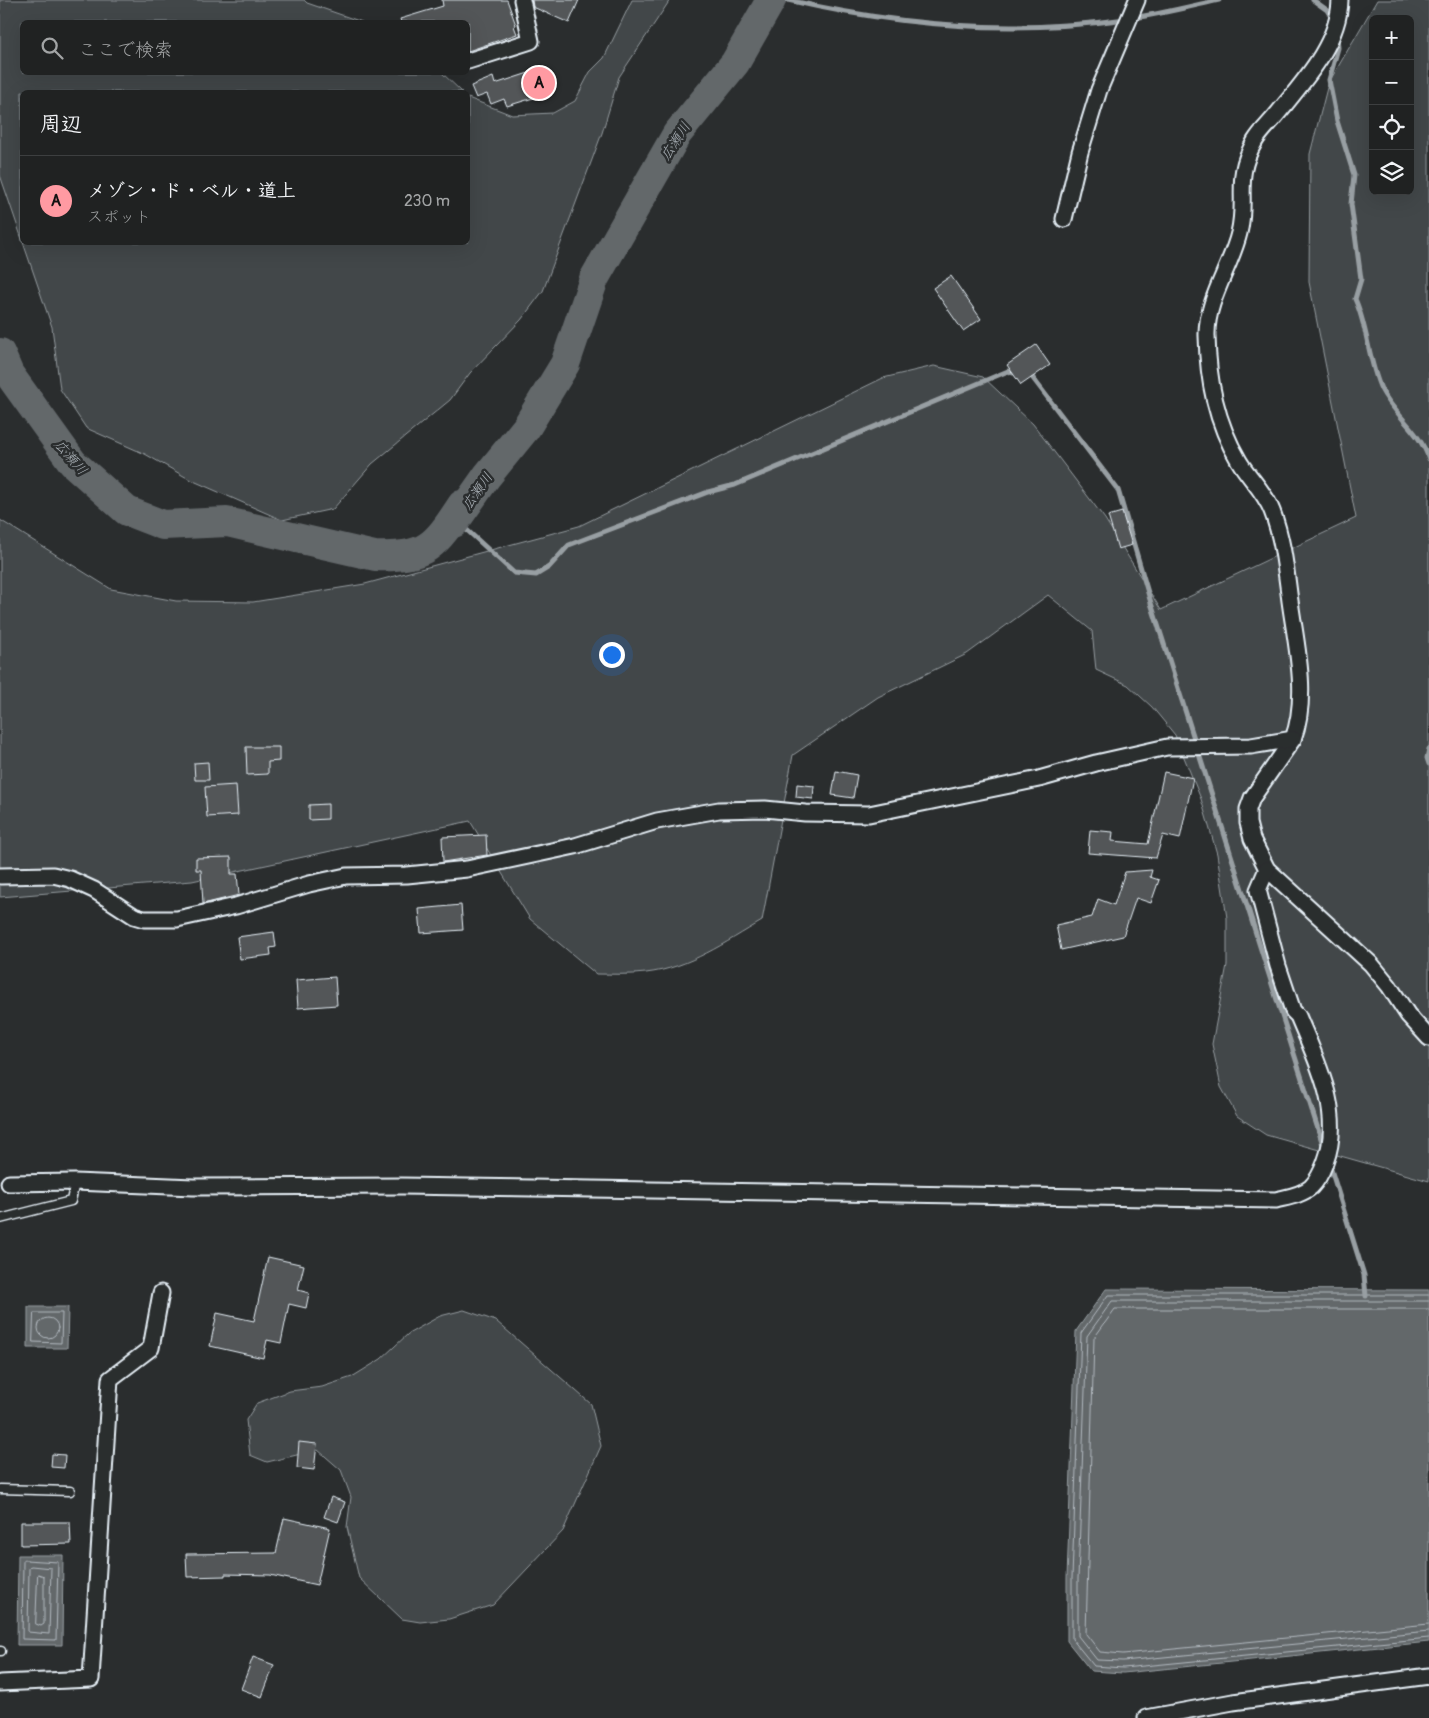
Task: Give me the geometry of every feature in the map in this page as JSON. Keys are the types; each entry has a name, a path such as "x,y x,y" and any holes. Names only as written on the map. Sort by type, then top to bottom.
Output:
{"street":[{"path":"470,60 531,41 522,0"},
{"path":"1064,219 1080,152 1099,90 1137,0"},
{"path":"1340,0 1338,21 1327,47 1257,139 1247,156 1242,172 1240,232 1210,313 1207,332 1208,366 1216,410 1224,434 1240,463 1272,510 1282,547 1298,654 1300,711 1293,739 1252,798 1248,809 1252,839 1267,869 1370,964 1389,986 1408,1015 1429,1038"},
{"path":"0,876 53,875 70,879 94,890 134,916 144,919 177,919 236,906 309,884 346,876 407,875 467,869 575,846 657,821 719,810 765,809 805,813 869,814 1039,779 1096,763 1168,747 1250,746 1293,739"},
{"path":"9,1182 193,1186 402,1186 1276,1200 1299,1194 1312,1186 1322,1170 1329,1152 1332,1124 1329,1101 1319,1066 1298,1016 1293,1011 1278,966 1258,890 1267,869"},
{"path":"0,1682 91,1679 110,1379 151,1348 162,1293"},
{"path":"1146,1718 1233,1702 1429,1676"}],"lane":[{"path":"0,1219 71,1201 75,1182"},
{"path":"0,1489 70,1491"}],"shaded area":[{"path":"0,0 304,0 307,3 356,20 20,20 20,75 444,75 460,90 20,90 20,233 0,175"},
{"path":"632,0 670,0 619,77 602,133 543,291 521,320 470,373 450,400 372,464 333,509 282,520 189,479 145,454 86,428 60,389 52,327 24,245 470,245 470,99 512,115 553,113 575,101 590,72 604,58"},
{"path":"1377,0 1429,0 1429,1181 1266,1135 1237,1116 1221,1087 1212,1044 1227,965 1227,918 1217,854 1201,799 1175,735 1152,707 1128,685 1096,670 1092,631 1048,595 967,654 878,697 793,755 762,921 707,953 677,966 646,973 596,974 530,919 470,821 192,881 0,897 0,520 111,589 176,601 253,602 365,584 579,526 883,378 934,366 983,377 1033,424 1105,519 1161,610 1356,518 1309,282 1310,154 1328,84"},
{"path":"464,1310 496,1321 591,1404 601,1446 563,1531 493,1605 449,1619 420,1622 402,1619 359,1578 347,1527 351,1497 341,1470 318,1450 267,1462 250,1455 246,1420 257,1403 290,1391 322,1387 352,1377 381,1359 408,1334 440,1316"}],"water":[{"path":"1106,1289 1429,1290 1429,1642 1123,1673 1091,1671 1067,1641 1067,1578 1076,1331"},
{"path":"28,1307 68,1307 67,1348 28,1348"},
{"path":"18,1555 63,1555 62,1645 17,1645"}],"building":[{"path":"442,0 507,0 516,25 514,26 517,34 470,50 470,20 400,19 443,6"},
{"path":"532,0 579,0 569,23 533,7"},
{"path":"544,68 553,92 507,106 504,99 491,104 487,94 476,98 471,86 493,77 495,84"},
{"path":"951,276 981,319 963,331 933,288"},
{"path":"1036,345 1050,365 1021,385 1007,365"},
{"path":"1122,512 1132,545 1118,549 1108,516"},
{"path":"246,747 279,747 279,761 268,762 268,774 247,775"},
{"path":"208,762 209,780 195,780 194,763"},
{"path":"836,771 857,775 853,798 832,795"},
{"path":"1164,772 1193,778 1180,839 1163,835 1156,858 1088,853 1090,830 1113,832 1112,841 1148,844"},
{"path":"797,784 814,786 813,799 796,797"},
{"path":"236,785 238,815 207,817 205,787"},
{"path":"328,804 328,819 309,820 309,805"},
{"path":"486,835 487,855 443,862 442,837"},
{"path":"231,857 231,874 237,874 239,895 203,904 201,870 196,870 196,858"},
{"path":"1152,870 1150,877 1159,880 1151,903 1136,898 1123,936 1061,950 1056,925 1092,917 1098,899 1114,905 1125,872"},
{"path":"461,905 463,930 421,933 419,909"},
{"path":"274,932 276,947 270,948 271,955 240,959 237,937"},
{"path":"335,977 337,1005 298,1008 296,980"},
{"path":"268,1257 304,1265 298,1290 309,1293 306,1308 289,1304 281,1343 267,1340 263,1358 210,1346 217,1313 254,1321"},
{"path":"299,1442 317,1444 314,1470 297,1468"},
{"path":"52,1454 65,1455 64,1468 51,1467"},
{"path":"331,1497 345,1502 338,1522 324,1517"},
{"path":"284,1518 330,1528 317,1585 270,1575 225,1574 225,1576 187,1577 186,1554 276,1553"},
{"path":"21,1522 70,1522 71,1544 21,1545"},
{"path":"253,1657 274,1665 262,1697 241,1689"}],"waterway":[{"name":"広瀬川","path":"454,523 487,476 526,428 565,364 594,279 677,134 735,63 771,0"},
{"path":"788,0 830,9 914,22 999,27 1084,24 1126,19 1219,0"},
{"path":"1313,0 1327,10 1333,20"},
{"path":"1337,36 1338,48 1329,80 1337,121 1354,175 1351,204 1361,279 1355,299 1363,321 1373,367 1381,389 1420,440 1429,459"},
{"name":"広瀬川","path":"0,353 9,374 73,463 127,511 163,525 227,522 375,556 393,556 407,555 428,547 444,531 462,505"},
{"path":"454,523 468,531 514,573 536,575 549,567 569,545 708,492 735,485 1008,371 1013,373 1016,371"},
{"path":"1029,373 1118,490 1151,603 1324,1148"},
{"path":"1429,749 1427,758 1429,764"},
{"path":"1329,1163 1364,1275 1366,1296"}],"place":[{"name":"メゾン・ド・ベル・道上","path":"539,83"}]}
